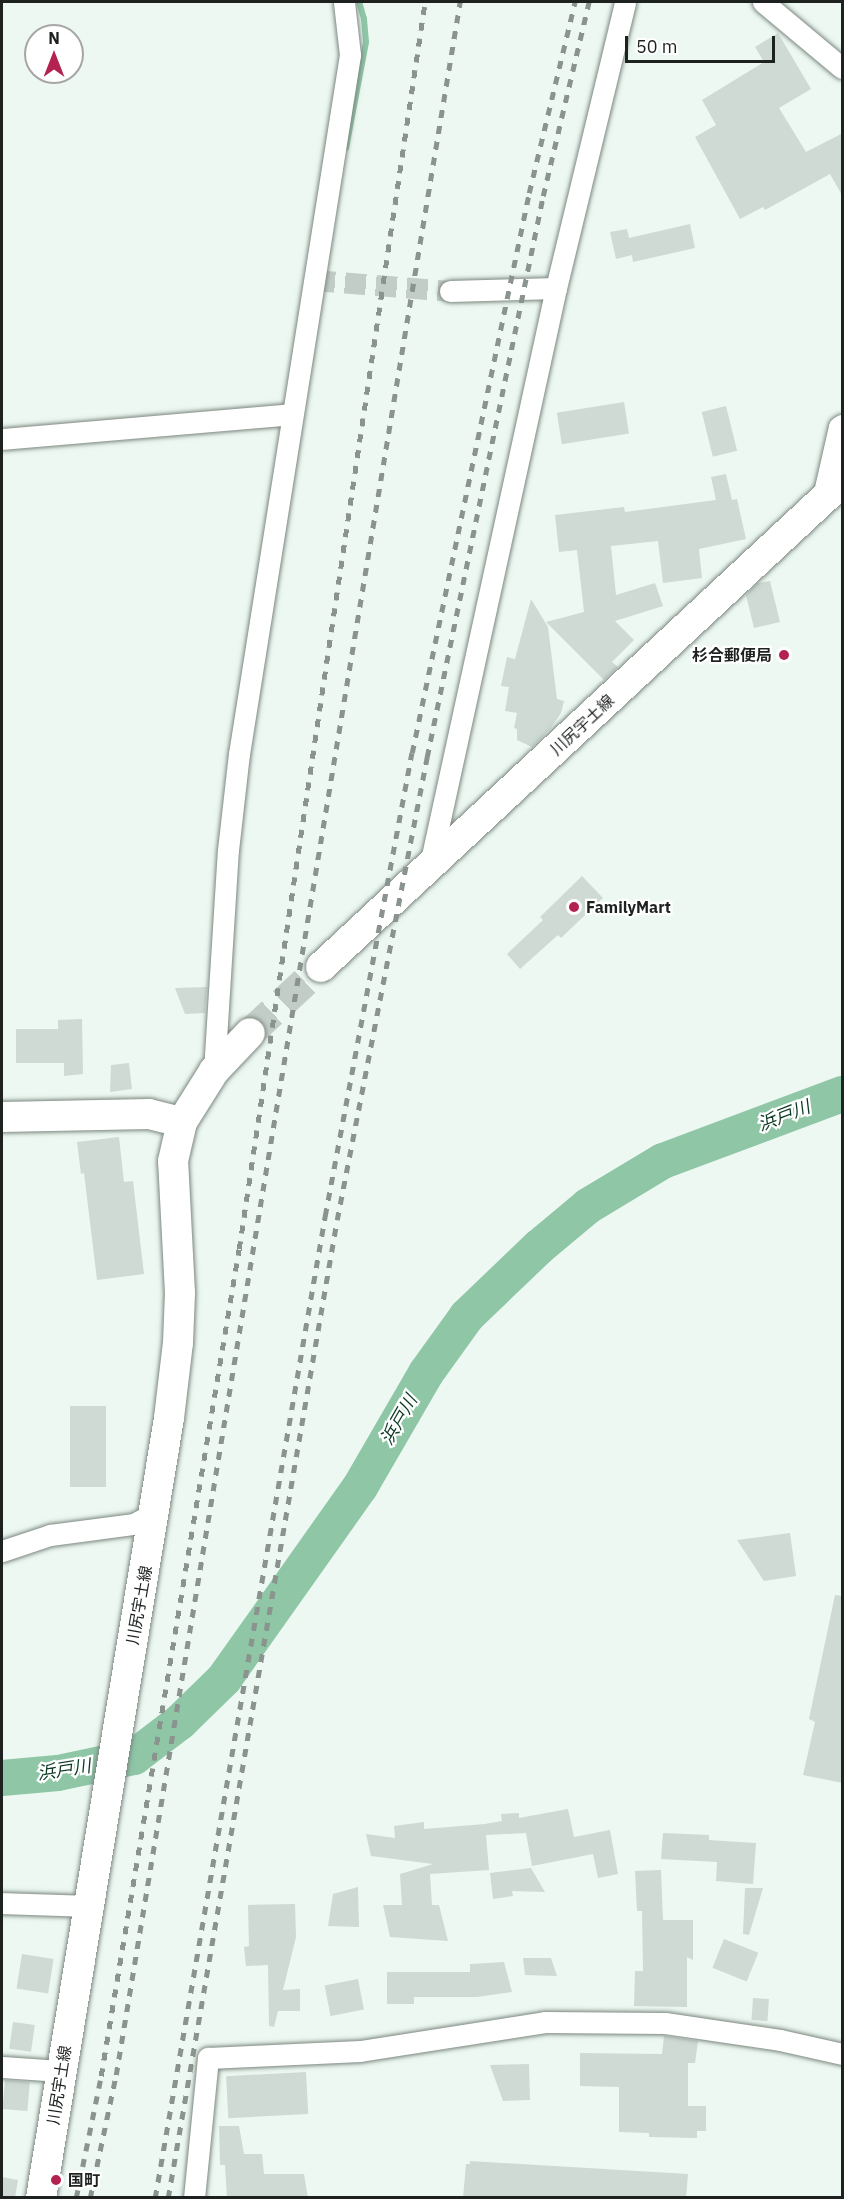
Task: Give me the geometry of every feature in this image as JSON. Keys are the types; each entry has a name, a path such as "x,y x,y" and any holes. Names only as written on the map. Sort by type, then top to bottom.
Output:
{"main road":[{"name":"川尻宇土線","path":"321,967 832,491"},
{"name":"川尻宇土線","path":"41,2198 89,1897 153,1524 178,1343 180,1293 173,1161 182,1122 214,1071 250,1033"},
{"path":"2,1117 149,1114 182,1122"}],"street":[{"path":"214,1071 228,850 239,754 350,56 344,2"},
{"path":"430,865 556,288 625,2"},
{"path":"763,2 843,68"},
{"path":"450,291 556,288"},
{"path":"2,439 292,414"},
{"path":"832,491 839,427 843,425"},
{"path":"2,1551 50,1535 134,1524 153,1524"},
{"path":"2,1903 89,1897"},
{"path":"194,2198 208,2058 360,2051 545,2022 665,2023 780,2040 843,2054"},
{"path":"2,2067 61,2072"}],"building":[{"path":"778,33 811,89 779,108 806,152 843,133 843,197 830,174 765,210 763,207 740,219 695,137 716,125 702,100 764,62 755,47"},
{"path":"690,224 695,248 633,262 632,255 616,259 610,232 627,229 629,238"},
{"path":"624,402 629,434 562,444 557,413"},
{"path":"726,406 737,451 713,457 702,412"},
{"path":"726,474 732,500 737,499 746,539 699,549 702,578 663,583 658,541 611,546 616,595 655,583 663,606 615,621 634,640 612,662 618,667 604,680 546,622 584,612 577,550 559,552 555,515 624,507 625,512 716,500 711,477"},
{"path":"770,581 780,622 754,628 746,595 758,583"},
{"path":"531,599 548,627 557,699 564,701 561,713 550,729 532,747 517,740 517,729 514,728 517,713 505,711 509,687 501,686 507,657 515,659"},
{"path":"582,876 603,898 561,938 558,935 520,969 507,954 543,920 540,917"},
{"path":"207,987 205,1013 185,1014 175,988"},
{"path":"82,1019 83,1074 64,1076 64,1063 16,1063 16,1029 58,1029 58,1020"},
{"path":"129,1063 132,1089 110,1092 111,1065"},
{"path":"119,1137 124,1182 133,1181 144,1274 97,1280 84,1173 81,1174 77,1142"},
{"path":"70,1406 106,1406 106,1487 70,1487"},
{"path":"790,1533 796,1576 764,1581 737,1540"},
{"path":"835,1595 843,1596 843,1783 803,1775 815,1722 809,1719"},
{"path":"568,1809 574,1837 610,1830 618,1874 598,1878 593,1854 532,1866 526,1833 486,1835 489,1870 430,1874 432,1905 439,1905 448,1941 390,1937 383,1905 402,1905 400,1874 433,1864 371,1856 366,1834 395,1838 394,1826 424,1822 424,1829 485,1824 502,1821 501,1814 519,1813 519,1818"},
{"path":"663,1833 709,1835 709,1840 756,1843 753,1884 716,1881 717,1862 661,1859"},
{"path":"531,1868 545,1892 512,1891 513,1896 493,1899 490,1873"},
{"path":"661,1870 663,1920 693,1920 693,1960 687,1957 687,2007 634,2006 635,1971 643,1971 642,1911 637,1911 635,1871"},
{"path":"358,1887 359,1927 328,1926 333,1894"},
{"path":"745,1888 763,1888 749,1935 743,1934"},
{"path":"295,1904 296,1937 283,1990 300,1989 300,2011 278,2011 274,2027 269,2026 268,1965 246,1966 244,1947 249,1946 248,1905"},
{"path":"724,1939 758,1953 747,1982 712,1968"},
{"path":"22,1954 54,1959 48,1994 17,1989"},
{"path":"523,1958 551,1958 557,1976 525,1975"},
{"path":"504,1962 512,1992 477,1997 414,1997 414,2004 387,2004 387,1972 470,1972 470,1964"},
{"path":"358,1979 364,2009 331,2016 325,1985"},
{"path":"753,1998 769,1999 767,2021 751,2020"},
{"path":"13,2022 35,2025 31,2052 9,2049"},
{"path":"664,2036 698,2041 695,2063 688,2063 688,2106 706,2106 706,2131 697,2131 697,2138 649,2137 649,2133 619,2132 619,2087 580,2086 580,2053 662,2054"},
{"path":"529,2064 530,2100 503,2101 490,2065"},
{"path":"306,2072 308,2114 228,2118 226,2076"},
{"path":"5,2080 30,2082 27,2111 2,2109"},
{"path":"219,2126 239,2126 244,2154 262,2154 264,2174 304,2174 308,2198 227,2198 225,2165 220,2165"},
{"path":"470,2161 688,2174 686,2198 463,2198 466,2164 470,2164"},
{"path":"2,2177 18,2180 15,2198 2,2198"}],"waterway":[{"path":"346,148 366,42 364,19 359,2"},
{"name":"浜戸川","path":"2,1778 58,1773 134,1757 180,1722 224,1679 360,1487 426,1373 467,1316 539,1247 588,1206 663,1161 842,1094"}],"tunnel":[{"path":"314,280 450,291"},
{"path":"250,1033 321,967"}],"railway":[{"path":"76,2198 101,2076 239,1249 425,2"},
{"path":"90,2198 116,2075 460,2"},
{"path":"155,2198 325,1216 412,753 529,193 575,2"},
{"path":"168,2198 337,1220 427,757 543,196 589,2"}],"place":[{"name":"杉合郵便局","path":"784,655"},
{"name":"FamilyMart","path":"574,907"},
{"name":"国町","path":"56,2180"}]}
